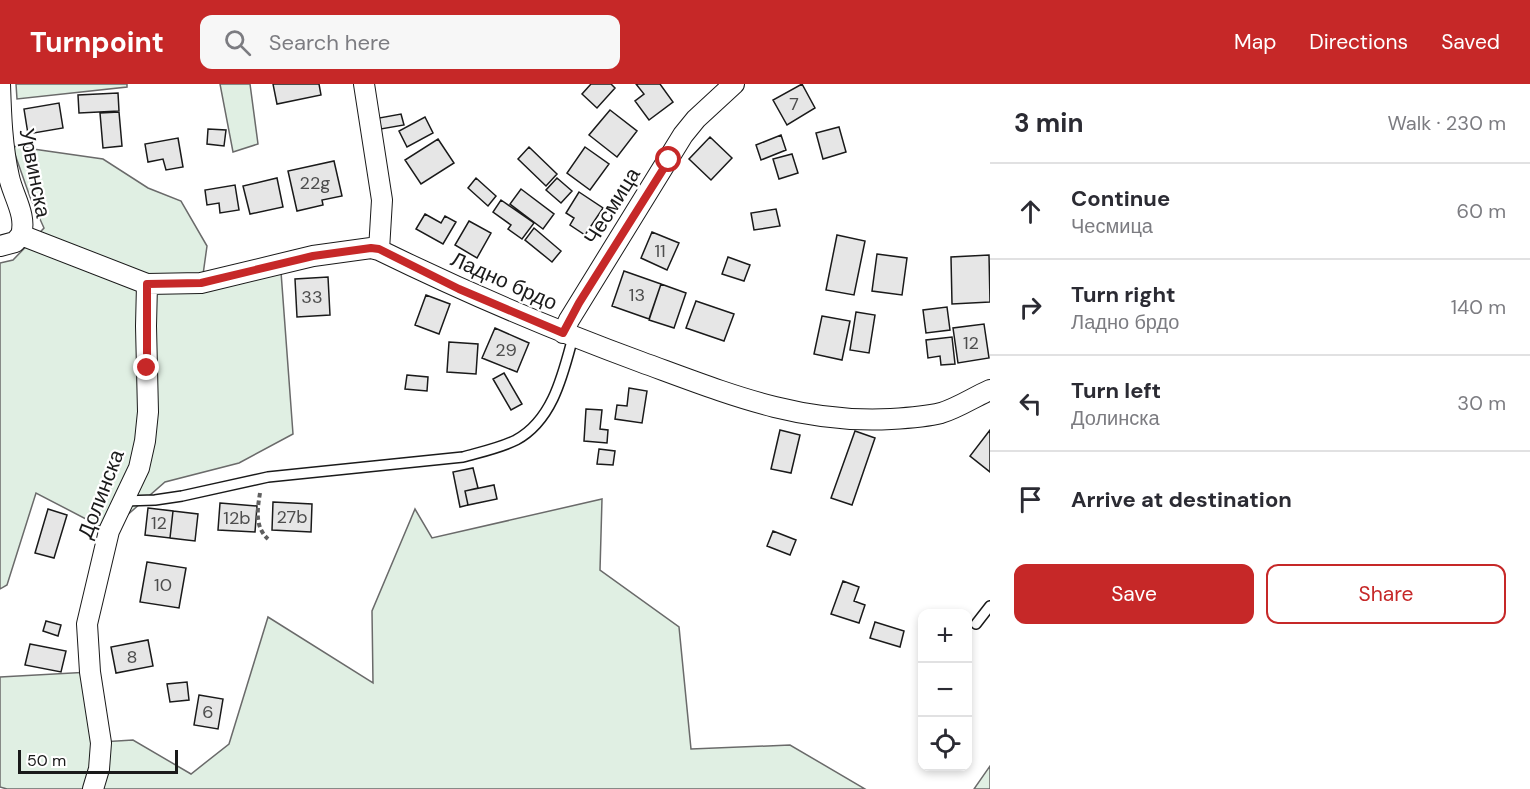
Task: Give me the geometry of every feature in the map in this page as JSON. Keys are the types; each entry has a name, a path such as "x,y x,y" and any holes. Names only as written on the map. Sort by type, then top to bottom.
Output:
{"street":[{"name":"Урвинска","path":"0,84 9,179 21,213 23,228 21,235"},
{"path":"364,84 382,200 379,249"},
{"name":"Чесмица","path":"568,335 569,320 683,135 696,119 734,84"},
{"path":"0,246 15,242 21,235"},
{"name":"Ладно брдо","path":"21,235 147,284 201,283 313,256 362,248 379,249 459,289 568,335 762,404 814,416 863,420 928,415 958,406 990,390"},
{"name":"Долинска","path":"93,789 99,769 101,743 90,672 87,624 110,531 138,468 145,441 148,412 147,284"}],"lane":[{"path":"124,501 182,496 268,477 463,457 494,449 518,439 536,423 553,399 568,335"},
{"path":"976,624 990,606"}],"path":[{"path":"268,477 262,486 258,519 261,532 268,539"}],"green space":[{"path":"16,84 127,84 127,87 17,99"},
{"path":"220,84 250,84 258,144 233,152"},
{"path":"12,146 103,159 148,188 181,201 207,246 201,289 281,272 293,434 239,463 165,482 109,531 36,493 7,585 0,589 0,263 13,260 44,228"},
{"path":"602,499 600,570 679,627 691,749 790,745 865,789 7,789 0,787 0,677 90,672 101,742 133,740 191,774 229,744 268,617 373,683 372,611 415,509 432,538"},
{"path":"990,766 990,789 974,789"}],"building":[{"path":"273,84 319,84 321,95 277,104"},
{"path":"591,84 611,84 615,88 597,108 582,94"},
{"path":"636,84 660,84 673,102 649,120 635,101 644,94"},
{"path":"802,84 815,108 787,125 773,100"},
{"path":"118,93 119,111 79,113 78,95"},
{"path":"59,103 63,128 28,134 24,109"},
{"path":"610,110 637,131 617,157 589,135"},
{"path":"119,112 122,146 103,148 100,113"},
{"path":"401,114 404,125 381,129 379,118"},
{"path":"425,117 433,133 407,147 399,131"},
{"path":"839,127 846,152 823,159 816,133"},
{"path":"208,129 226,130 224,146 207,144"},
{"path":"781,135 786,150 761,160 756,145"},
{"path":"710,137 732,158 711,180 689,159"},
{"path":"178,138 183,167 166,170 163,159 148,162 145,144"},
{"path":"438,139 454,163 421,184 405,160"},
{"path":"529,147 557,174 546,186 518,159"},
{"path":"585,147 609,164 590,190 567,173"},
{"path":"792,154 798,173 779,179 773,159"},
{"path":"334,161 342,196 322,200 323,205 297,211 288,171"},
{"path":"277,178 283,207 250,214 243,186"},
{"path":"476,178 496,196 488,206 468,188"},
{"path":"557,178 572,191 561,203 546,190"},
{"path":"235,185 239,210 220,213 219,203 207,205 205,190"},
{"path":"521,189 554,214 543,229 510,204"},
{"path":"579,192 603,208 585,235 570,225 574,218 566,213"},
{"path":"501,200 534,223 522,239 508,229 511,225 493,212"},
{"path":"776,209 780,226 754,230 751,213"},
{"path":"425,214 441,223 445,216 456,222 443,244 416,229"},
{"path":"469,221 491,233 477,258 455,245"},
{"path":"534,228 561,251 552,262 525,240"},
{"path":"652,232 679,243 667,270 641,258"},
{"path":"837,235 865,241 854,295 826,290"},
{"path":"877,254 907,258 902,295 872,291"},
{"path":"989,255 990,302 952,304 951,257"},
{"path":"728,257 750,265 744,281 722,274"},
{"path":"624,271 661,284 649,319 612,306"},
{"path":"328,277 330,315 297,317 295,279"},
{"path":"661,284 686,293 674,328 649,320"},
{"path":"426,295 450,304 439,334 415,325"},
{"path":"696,301 734,314 724,341 686,328"},
{"path":"947,307 950,330 926,333 923,310"},
{"path":"856,312 875,315 869,353 850,350"},
{"path":"822,316 850,321 842,360 814,354"},
{"path":"984,324 989,358 958,363 953,328"},
{"path":"495,328 529,343 517,372 482,358"},
{"path":"952,337 955,364 941,365 940,356 928,358 926,340"},
{"path":"449,342 478,344 476,374 447,372"},
{"path":"504,373 522,404 511,410 493,379"},
{"path":"407,375 428,377 427,391 405,389"},
{"path":"629,388 647,391 642,423 615,419 617,405 627,406"},
{"path":"586,409 602,410 600,429 608,430 607,443 584,441"},
{"path":"780,430 800,435 791,473 771,469"},
{"path":"990,430 990,472 970,456"},
{"path":"855,431 875,438 852,505 831,498"},
{"path":"599,449 615,451 613,465 597,464"},
{"path":"473,468 478,488 465,491 468,505 460,507 453,472"},
{"path":"494,485 497,499 468,505 465,491"},
{"path":"273,502 312,504 311,532 272,530"},
{"path":"220,503 257,506 255,532 218,530"},
{"path":"148,508 173,511 170,538 145,535"},
{"path":"48,509 67,515 54,558 35,553"},
{"path":"173,511 198,514 195,541 170,538"},
{"path":"773,531 796,540 790,555 767,546"},
{"path":"147,562 186,568 179,608 140,602"},
{"path":"843,581 859,587 854,601 865,605 859,623 831,614"},
{"path":"46,621 61,625 58,636 43,631"},
{"path":"875,622 904,631 900,647 870,638"},
{"path":"148,640 153,666 116,673 111,647"},
{"path":"30,644 66,651 61,672 25,665"},
{"path":"187,682 189,700 170,702 167,684"},
{"path":"199,695 223,699 218,729 194,725"}],"route":[{"path":"147,368 147,284 201,283 313,256 362,248 379,249 459,289 563,333 579,303 669,160"}]}
